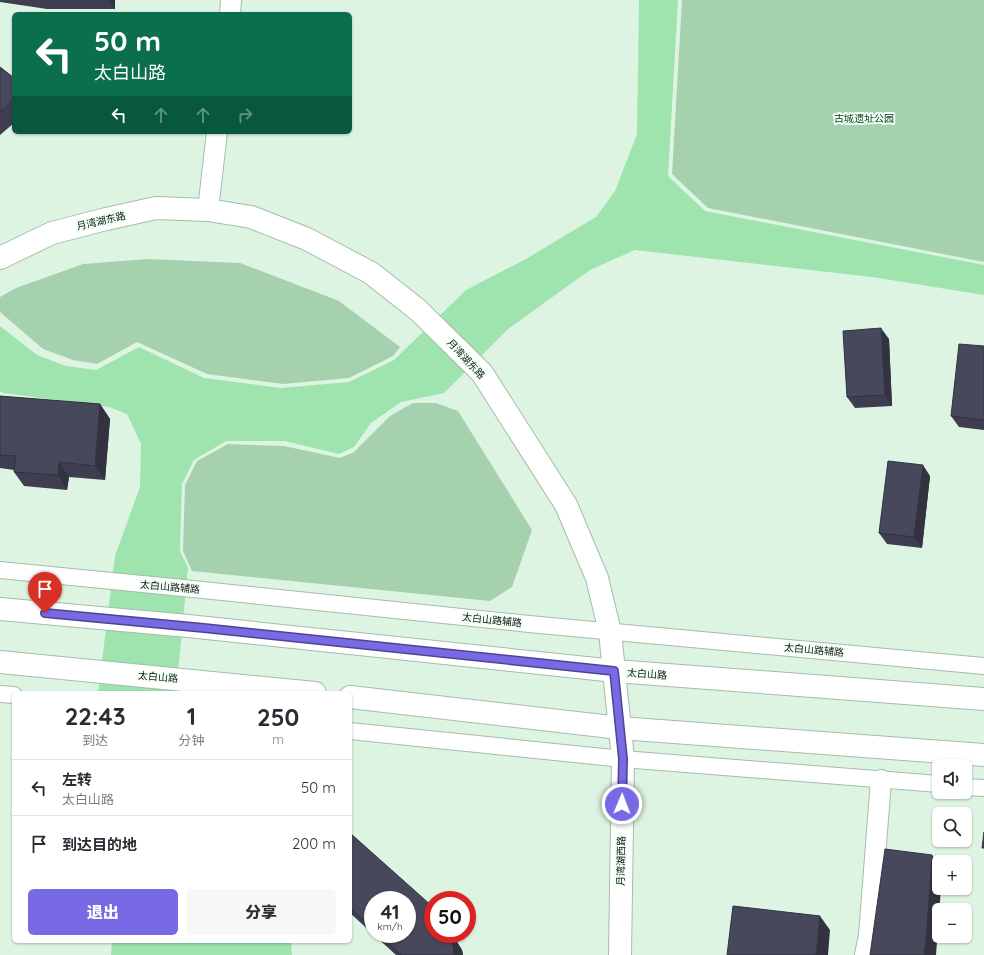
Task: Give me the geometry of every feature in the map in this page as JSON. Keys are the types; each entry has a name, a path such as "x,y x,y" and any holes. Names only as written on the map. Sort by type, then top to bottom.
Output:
{"main road":[{"name":"月湾湖东路","path":"0,258 52,233 106,219 156,208 208,210 251,217 307,239 371,273 418,310 482,373 566,505 597,578 610,632 614,671"},
{"name":"太白山路","path":"0,609 188,626 614,671 984,699"},
{"name":"太白山路","path":"0,662 296,691"},
{"name":"月湾湖西路","path":"614,671 623,759 620,955"},
{"path":"352,697 620,728 984,756"}],"street":[{"path":"230,12 231,0"},
{"path":"208,210 217,134"},
{"name":"太白山路辅路","path":"0,570 610,632 984,666"},
{"path":"0,694 12,695"},
{"path":"352,731 623,759 932,784"},
{"path":"865,955 869,935 881,780"},
{"path":"972,787 984,788"}],"green space":[{"name":"古城遗址公园","path":"682,0 984,0 984,262 708,208 672,174"},
{"path":"148,259 240,263 339,301 400,347 393,356 349,378 283,384 207,374 137,342 97,364 73,360 43,349 0,312 0,297 16,288 83,264"},
{"path":"413,403 436,403 458,411 532,530 512,587 490,601 192,571 183,551 185,485 197,461 228,444 284,446 340,458 354,452 390,416"}],"shaded area":[{"path":"639,0 678,0 668,176 705,211 984,265 984,295 872,277 635,250 590,270 508,329 444,393 401,402 371,423 354,447 339,454 285,441 226,441 194,460 182,484 180,551 188,568 176,691 98,691 115,556 140,487 141,444 127,414 109,407 3,393 0,391 0,326 37,355 66,366 96,370 139,347 204,378 281,388 349,382 394,360 466,290 526,259 596,217 615,191 637,134"},
{"path":"112,943 291,943 292,955 111,955"}],"building":[{"path":"0,67 12,76 12,102 0,112"},
{"path":"881,328 885,395 847,397 843,331"},
{"path":"959,344 984,346 984,420 951,416"},
{"path":"0,396 100,404 95,466 59,462 58,475 14,472 16,456 0,455"},
{"path":"888,461 923,465 914,537 879,533"},
{"path":"984,832 984,848 982,848"},
{"path":"352,835 415,891 364,891 364,921 352,910"},
{"path":"885,849 932,855 924,955 870,955"},
{"path":"416,892 424,899 424,943 453,943 454,955 401,955 388,943 416,943"},
{"path":"733,906 820,916 816,955 727,955"}],"route":[{"path":"45,613 204,628 614,671 623,759 622,804"}]}
